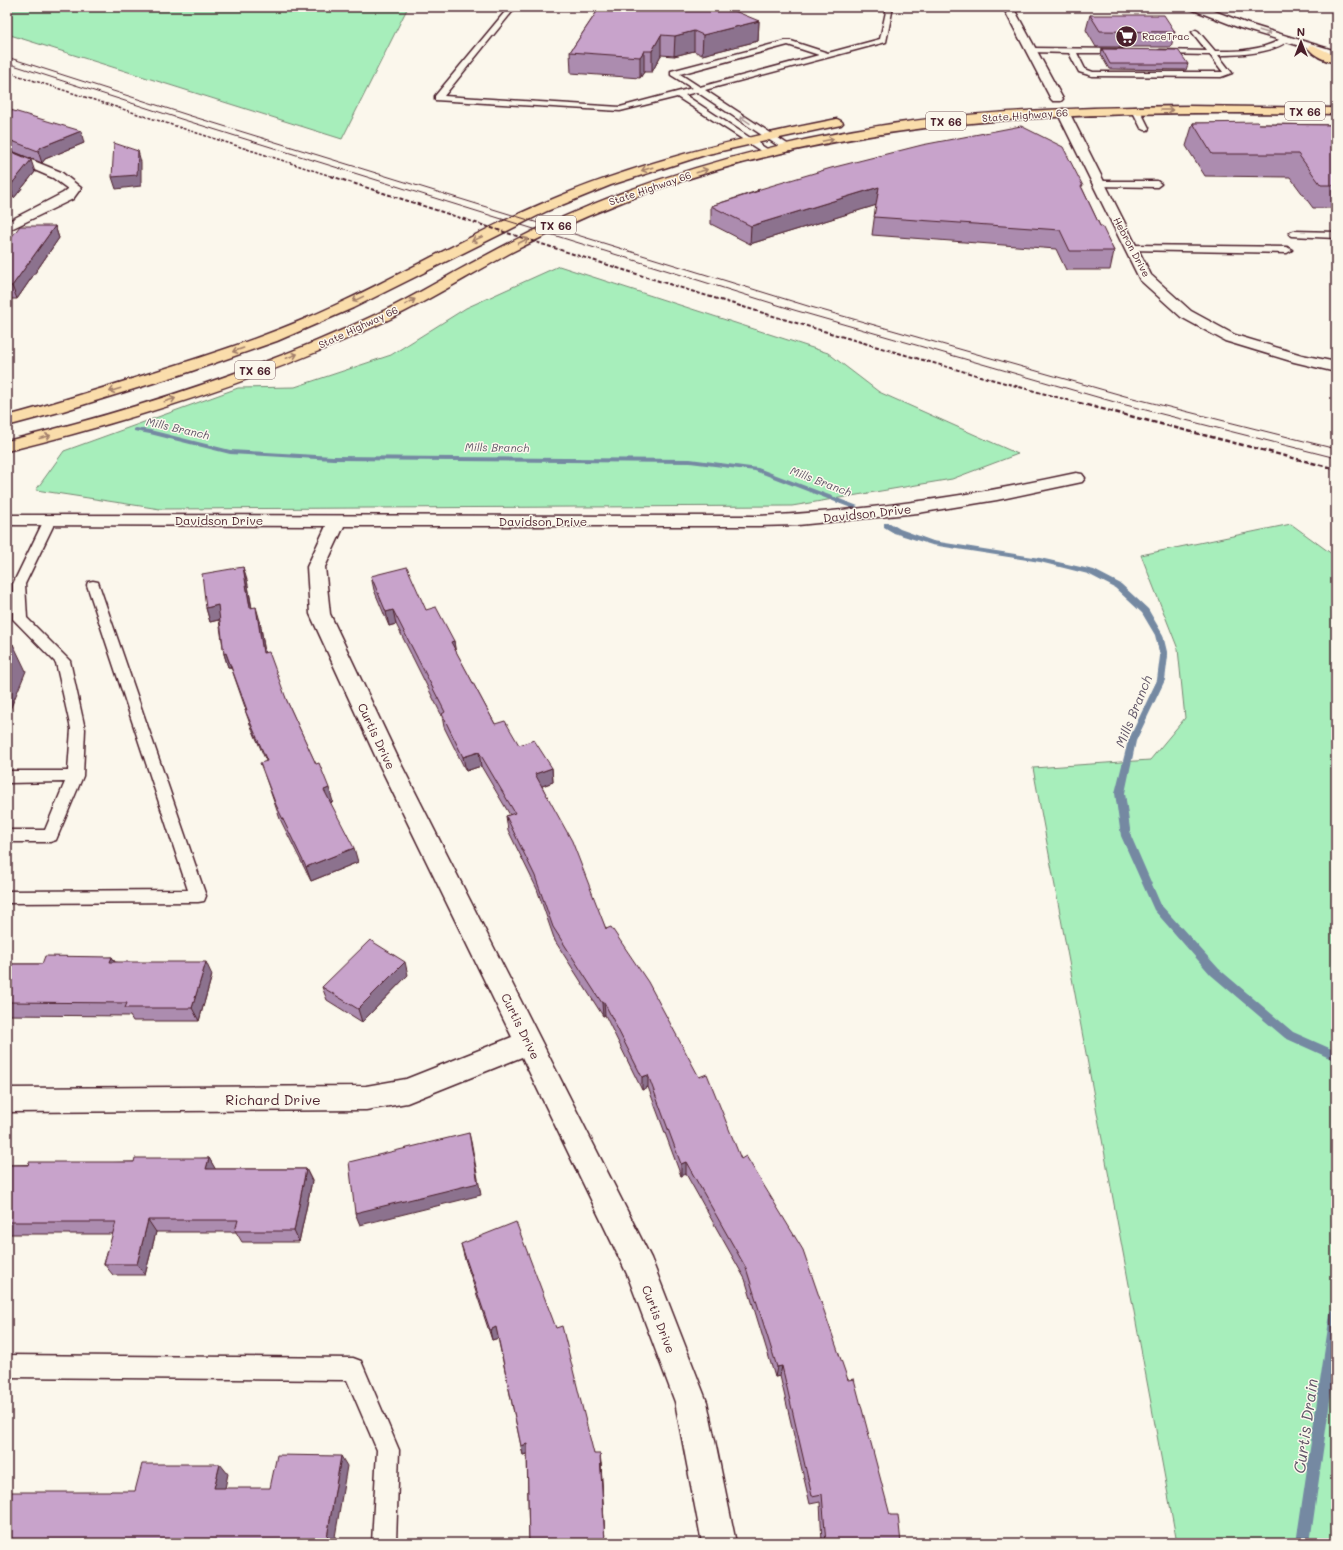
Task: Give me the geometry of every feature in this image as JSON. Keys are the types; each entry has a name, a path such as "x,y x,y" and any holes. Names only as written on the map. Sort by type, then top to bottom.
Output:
{"main road":[{"path":"1313,48 1336,60"},
{"path":"1062,103 1065,107 1078,105 1154,102 1174,98"},
{"name":"State Highway 66","path":"1043,100 1136,110 1336,111"},
{"name":"State Highway 66","path":"7,446 89,425 179,397 287,358 386,315 488,259 573,216 664,182 731,162 832,139 1062,103"},
{"name":"State Highway 66","path":"7,421 38,413 181,369 271,338 316,320 455,250 576,194 643,170 770,136 850,121"}],"street":[{"name":"Hebron Drive","path":"1008,7 1062,103 1098,184 1145,276 1186,314 1230,338 1299,359 1336,367"},
{"path":"1196,7 1244,26 1336,54"},
{"path":"1208,7 1232,12 1245,8 1260,15"},
{"path":"7,154 57,175 75,188 68,196 7,227"},
{"name":"Davidson Drive","path":"7,520 804,520 940,504 1027,490 1076,478"},
{"name":"Curtis Drive","path":"338,520 316,567 320,614 389,762 640,1268 691,1402 718,1543"},
{"name":"Richard Drive","path":"7,1100 366,1098 407,1091 529,1042"}],"lane":[{"path":"513,7 438,98 620,109 883,40 890,7"},
{"path":"1072,51 1082,70 1092,74 1108,72 1197,72 1221,75 1228,73 1196,32"},
{"path":"1160,53 1184,54 1261,50 1277,45 1286,39"},
{"path":"789,148 674,73 788,43 828,55"},
{"path":"1031,50 1097,53 1120,53 1131,51"},
{"path":"678,94 730,127 767,153"},
{"path":"1136,110 1145,128"},
{"path":"1098,184 1157,184"},
{"path":"1294,234 1336,235"},
{"path":"1131,248 1287,250"},
{"path":"7,836 50,836 75,776 78,729 63,661 20,619 19,584 50,520"},
{"path":"7,897 198,896 93,585"},
{"path":"7,776 75,776"},
{"path":"7,1366 353,1369 388,1450 384,1543"}],"green space":[{"path":"7,7 408,7 342,139 7,34"},
{"path":"559,266 828,353 879,392 1018,454 952,479 792,506 160,509 36,490 64,451 238,388 295,387 391,355 466,308"},
{"path":"1291,524 1336,557 1336,1543 1177,1543 1033,768 1150,760 1185,718 1178,649 1141,555"}],"building":[{"path":"600,7 725,7 759,21 703,35 694,31 675,36 661,35 652,51 644,51 640,57 570,52"},
{"path":"1090,15 1164,15 1175,32 1100,31"},
{"path":"1102,49 1178,50 1188,64 1110,64"},
{"path":"7,109 81,131 41,147 38,151 7,139"},
{"path":"1257,122 1259,124 1336,125 1336,185 1321,185 1298,154 1212,154 1193,123"},
{"path":"1021,126 1063,147 1083,186 1081,186 1100,226 1102,226 1114,251 1070,251 1060,230 874,217 879,187 751,226 711,206 759,191 757,190 831,168 922,145"},
{"path":"114,143 138,151 137,175 112,177"},
{"path":"7,150 31,160 10,186 7,185"},
{"path":"20,226 55,226 12,286 7,286 7,243"},
{"path":"243,567 250,608 256,607 263,653 269,652 287,701 316,764 319,763 329,788 324,790 354,848 306,867 276,805 260,763 267,761 245,710 247,710 226,653 224,654 218,605 206,608 202,574"},
{"path":"407,567 426,610 436,607 454,641 451,642 495,724 505,721 519,745 534,740 552,768 535,774 572,841 606,929 611,927 648,982 699,1077 707,1074 741,1159 746,1156 803,1250 848,1380 854,1379 890,1515 898,1515 901,1543 826,1543 822,1494 812,1496 782,1366 777,1367 746,1268 686,1162 681,1164 648,1075 642,1077 604,1002 602,1003 553,927 535,876 506,816 515,813 479,752 463,757 442,714 445,712 393,610 386,612 371,576"},
{"path":"13,644 7,658 7,645"},
{"path":"370,940 405,962 358,1009 322,987"},
{"path":"45,956 112,957 110,962 206,962 192,1008 125,1008 127,1003 7,1002 7,964 42,964"},
{"path":"469,1133 478,1183 355,1213 349,1162"},
{"path":"135,1158 209,1158 206,1169 306,1169 294,1231 235,1231 238,1220 148,1220 137,1264 104,1264 116,1222 7,1222 7,1165 28,1165 29,1162 134,1162"},
{"path":"516,1222 556,1328 562,1326 594,1454 600,1454 605,1543 529,1543 527,1444 521,1446 496,1327 490,1330 461,1244"},
{"path":"277,1455 341,1456 326,1543 7,1543 7,1492 135,1491 142,1464 220,1464 214,1488 270,1488"}],"waterway":[{"name":"Mills Branch","path":"136,430 150,432 230,452 333,458 690,461 756,469 854,506"},
{"name":"Mills Branch","path":"887,525 897,531 932,543 1040,560 1091,572 1118,586 1145,611 1159,635 1164,656 1161,680 1132,741 1120,793 1126,836 1157,907 1215,972 1289,1035 1336,1056"},
{"name":"Curtis Drain","path":"1303,1543 1336,1314"}],"tram line":[{"path":"7,57 191,116 811,307 1125,396 1336,449"},
{"path":"7,63 181,119 794,310 1118,403 1336,458"}],"railway":[{"path":"7,72 334,177"},
{"path":"331,176 611,266 799,324 893,352 1083,404"},
{"path":"1079,403 1336,469"}],"place":[{"name":"RaceTrac","path":"1127,36"}]}
